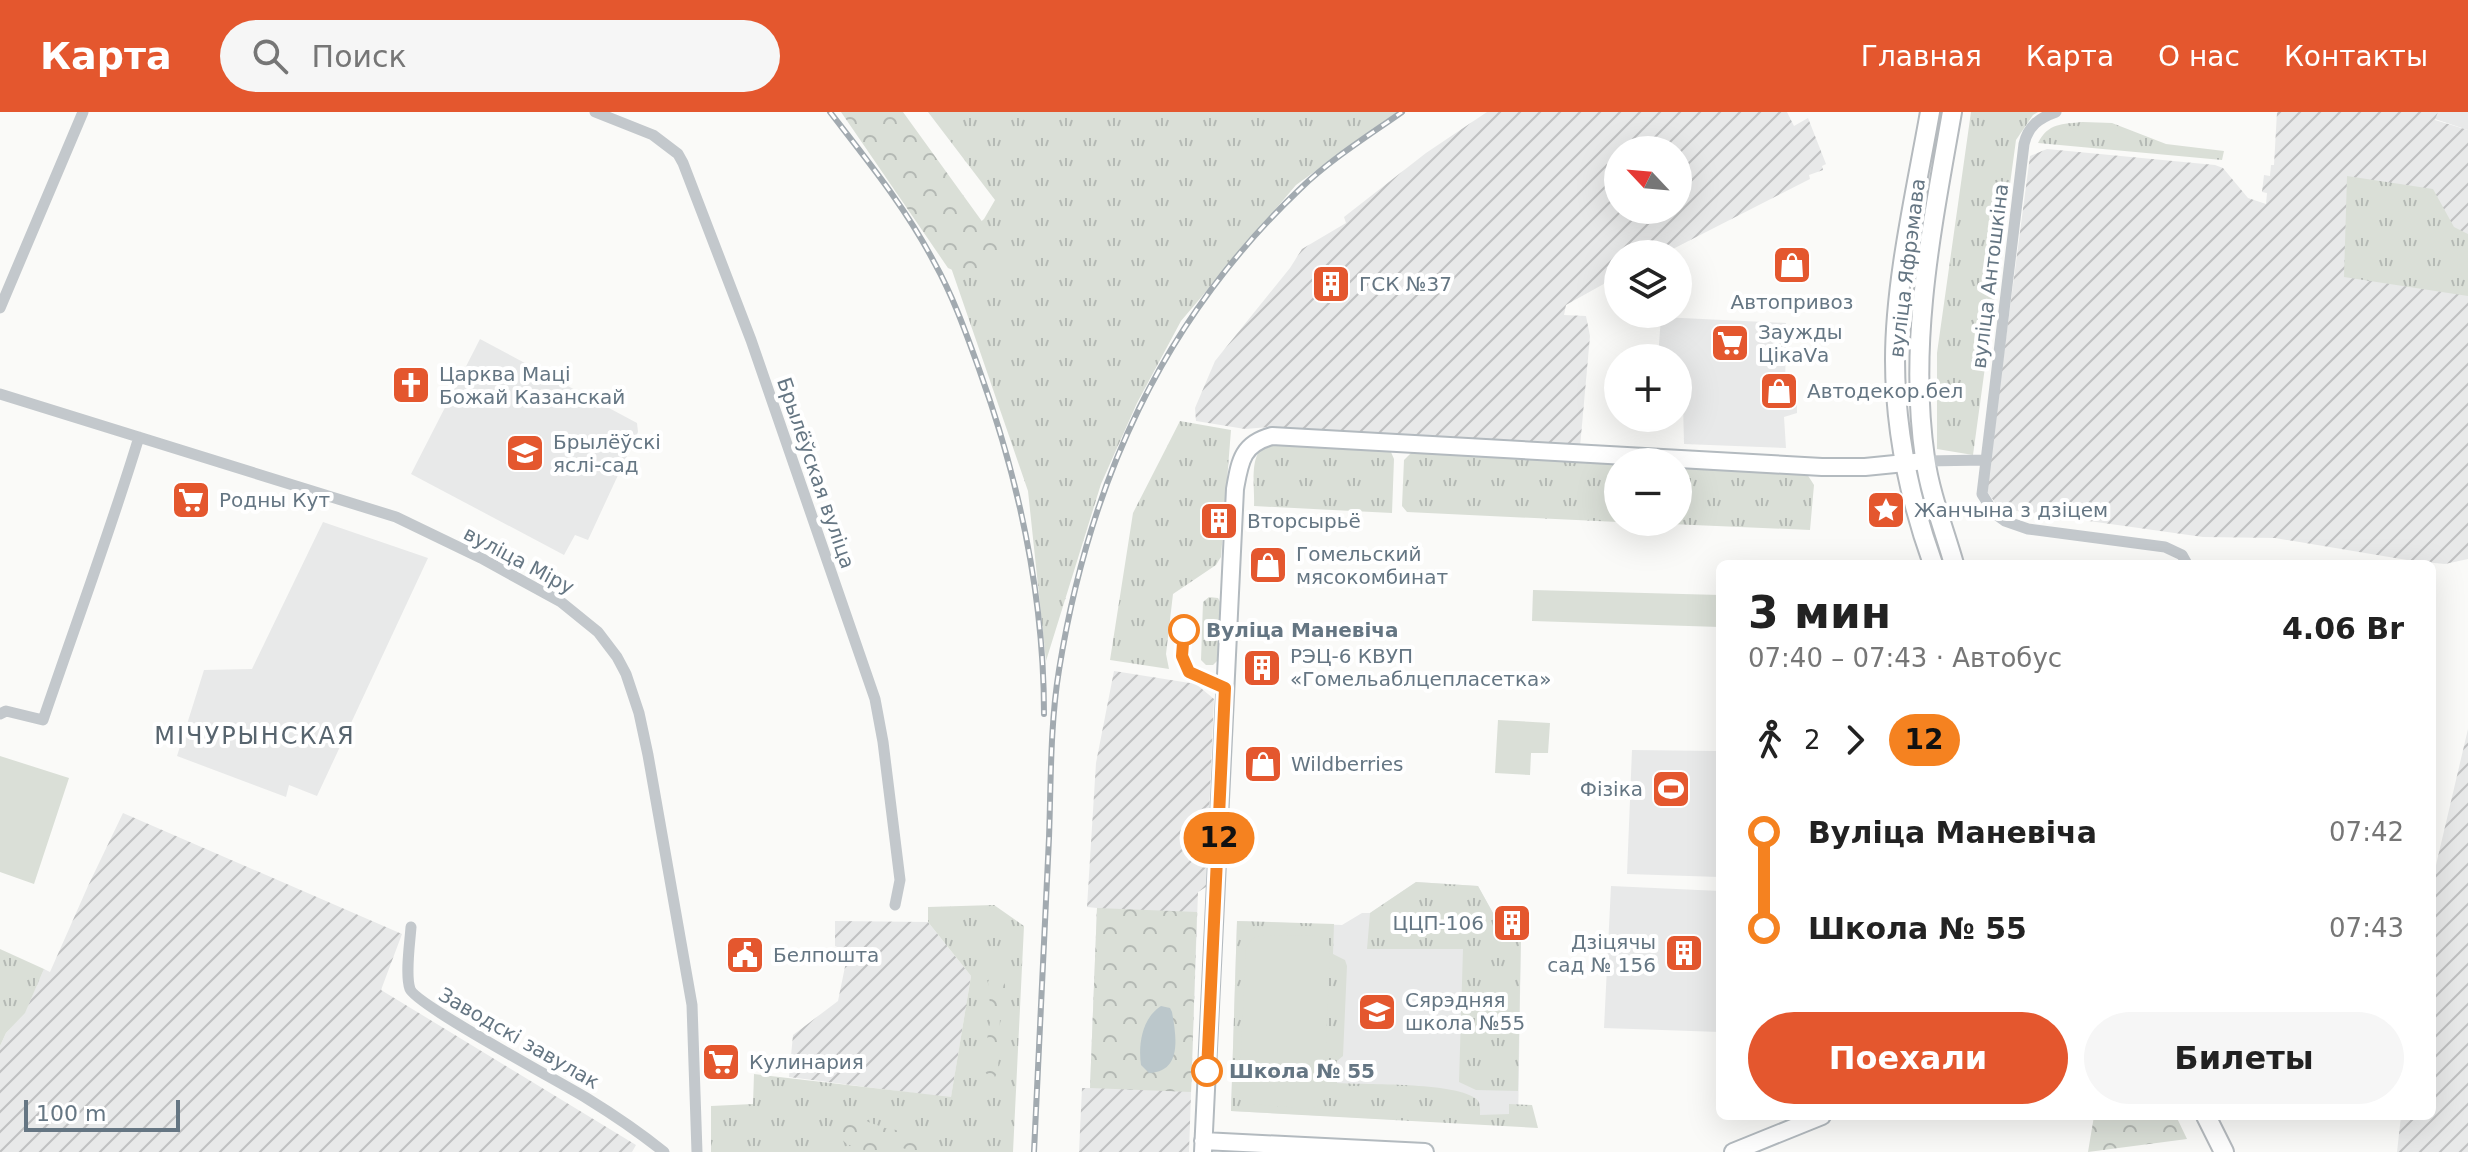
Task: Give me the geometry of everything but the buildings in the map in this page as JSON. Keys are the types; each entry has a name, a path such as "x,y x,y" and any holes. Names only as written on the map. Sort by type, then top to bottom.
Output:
{"main road":[{"name":"вуліца Яфрэмава","path":"1930,112 1904,266 1895,358 1896,396 1916,463 1952,560"},
{"name":"вуліца Яфрэмава","path":"1932,560 1912,495 1923,293 1952,112"},
{"path":"2208,1120 2224,1152"}],"street":[{"path":"0,308 83,112"},
{"name":"Брылёўская вуліца","path":"595,112 642,129 678,154 735,298 875,699 900,880 895,905"},
{"name":"вуліца Антошкіна","path":"2056,112 2033,124 2026,132 1982,494 1994,513 2005,521 2028,529 2165,547 2182,555 2185,560"},
{"name":"вуліца Міру","path":"0,394 396,517 481,558 561,602 591,625 611,647 626,674 639,713 692,1005 697,1152"},
{"path":"1425,1152 1203,1146 1235,489 1243,456 1259,439 1272,436 1822,467 1985,460"},
{"path":"0,714 6,711 43,720 139,437"},
{"name":"Заводскі завулак","path":"411,927 408,983 412,993 450,1019 601,1107 664,1152"},
{"path":"1733,1152 1812,1120"}],"shaded area":[{"path":"1487,112 1787,112 1794,126 1808,118 1826,164 1822,166 1823,170 1809,175 1810,179 1690,240 1604,240 1604,284 1566,305 1564,315 1586,316 1590,336 1580,447 1269,427 1245,429 1196,421 1195,408 1215,361 1302,249 1346,223 1344,217 1426,153"},
{"path":"2277,112 2438,112 2435,120 2468,130 2468,559 2436,563 2436,560 2407,560 2275,538 2203,537 2010,510 1996,504 1986,490 2030,156 2047,149 2215,165 2223,168 2248,198 2266,204 2267,193 2262,192 2264,175 2270,176 2271,165 2274,165"},
{"path":"2438,112 2468,112 2468,130 2435,119"},
{"path":"1692,318 1786,323 1785,397 1797,400 1797,413 1784,417 1786,448 1684,444 1684,432 1692,432 1692,344 1659,344 1660,328 1692,328"},
{"name":"Брылёўскі яслі-сад","path":"480,339 637,423 638,432 588,540 575,535 564,555 411,474"},
{"path":"323,522 428,558 317,796 289,785 286,797 177,756 204,670 252,669"},
{"path":"1114,671 1196,684 1214,699 1206,887 1198,892 1189,1152 1079,1152 1082,1088 1090,1088 1097,908 1087,907 1096,763"},
{"path":"2468,729 2468,1152 2397,1152 2401,1120 2436,1120 2436,865"},
{"path":"1632,750 1716,751 1716,877 1627,874"},
{"path":"123,813 402,934 381,990 636,1145 632,1152 0,1152 0,1046 6,1033 25,1012 44,969 50,972"},
{"name":"Сярэдняя школа №55","path":"1416,882 1478,886 1493,913 1503,913 1502,933 1521,934 1518,1126 1231,1111 1237,921 1342,925 1362,913 1370,913"},
{"path":"1611,886 1716,891 1716,1032 1604,1028"},
{"path":"835,921 928,922 971,976 951,1098 789,1077 793,1035 838,1001 848,952 835,946"},
{"path":"1161,1006 1170,1008 1172,1012 1175,1051 1168,1066 1149,1073 1141,1065 1141,1041 1149,1017"}],"green space":[{"path":"841,112 903,112 1007,256 994,279 971,278 948,268"},
{"path":"928,112 1398,112 1296,185 1181,321 1137,403 1101,484 1046,661 1028,491 946,253 984,219 995,200"},
{"path":"1971,112 2038,112 2016,140 1973,455 1937,449 1937,353"},
{"path":"2083,122 2112,123 2166,144 2224,151 2222,160 2038,143 2051,128"},
{"path":"2347,176 2433,189 2454,227 2468,234 2468,296 2344,277"},
{"path":"1180,421 1231,430 1221,557 1216,565 1173,594 1166,654 1169,669 1110,660 1133,513"},
{"path":"1268,444 1391,452 1394,459 1392,513 1254,506 1255,462 1262,448"},
{"path":"1414,450 1604,461 1604,521 1407,512 1402,506 1404,460"},
{"path":"1692,467 1807,474 1814,485 1810,530 1692,525"},
{"path":"1533,590 1716,595 1716,627 1532,621"},
{"path":"1209,597 1218,598 1221,604 1218,660 1213,665 1206,665 1201,660 1203,602"},
{"path":"1498,720 1550,723 1548,753 1531,753 1530,775 1495,773"},
{"path":"0,756 69,778 34,884 0,872"},
{"path":"1416,882 1478,886 1493,913 1503,913 1502,933 1521,934 1518,1091 1476,1090 1459,1082 1463,949 1367,949 1370,913"},
{"path":"994,905 1024,926 1013,1152 711,1152 711,1106 753,1104 754,1074 951,1097 971,976 928,922 928,907"},
{"path":"1097,908 1197,912 1191,1092 1090,1088"},
{"path":"1237,921 1334,924 1333,954 1345,960 1347,966 1343,1056 1337,1061 1337,1083 1448,1089 1475,1098 1479,1103 1480,1115 1509,1114 1509,1104 1532,1105 1538,1128 1231,1111"},
{"path":"1261,935 1319,936 1328,941 1330,947 1324,1095 1320,1104 1311,1109 1251,1104 1244,1100 1239,1091 1246,948 1252,939"},
{"path":"0,949 44,969 25,1013 6,1033 0,1046"},
{"path":"997,970 1003,973 1006,991 1000,1018 998,1071 990,1079 982,1067 991,1017 988,982"},
{"path":"860,1119 888,1129 922,1133 934,1142 936,1152 912,1152 903,1148 899,1152 873,1151 849,1145 839,1135 848,1120"},
{"path":"2093,1120 2178,1120 2187,1139 2088,1152"}],"railway":[{"path":"830,112 923,242 953,301 979,369 1006,453 1026,538 1039,626 1044,714"},
{"path":"1034,1152 1056,691 1072,601 1112,470 1139,408 1171,349 1209,293 1252,239 1313,177 1402,112"}],"bus line":[{"name":"12","path":"1184,630 1182,656 1189,672 1225,688 1207,1071"}],"place":[{"name":"Автопривоз","path":"1792,265"},
{"name":"ГСК №37","path":"1331,284"},
{"name":"Заужды ЦікаVа","path":"1730,343"},
{"name":"Царква Маці Божай Казанскай","path":"411,385"},
{"name":"Автодекор.бел","path":"1779,391"},
{"name":"Брылёўскі яслі-сад","path":"525,453"},
{"name":"Родны Кут","path":"191,500"},
{"name":"Жанчына з дзіцем","path":"1886,510"},
{"name":"Вторсырьё","path":"1219,521"},
{"name":"Гомельский мясокомбинат","path":"1268,565"},
{"name":"Вуліца Маневіча","path":"1184,630"},
{"name":"РЭЦ-6 КВУП «Гомельаблцепласетка»","path":"1262,668"},
{"name":"Wildberries","path":"1263,764"},
{"name":"Фізіка","path":"1671,789"},
{"name":"ЦЦП-106","path":"1512,923"},
{"name":"Дзіцячы сад № 156","path":"1684,953"},
{"name":"Белпошта","path":"745,955"},
{"name":"Сярэдняя школа №55","path":"1377,1012"},
{"name":"Кулинария","path":"721,1062"},
{"name":"Школа № 55","path":"1207,1071"}],"district":[{"name":"МІЧУРЫНСКАЯ","path":"255,736"}]}
